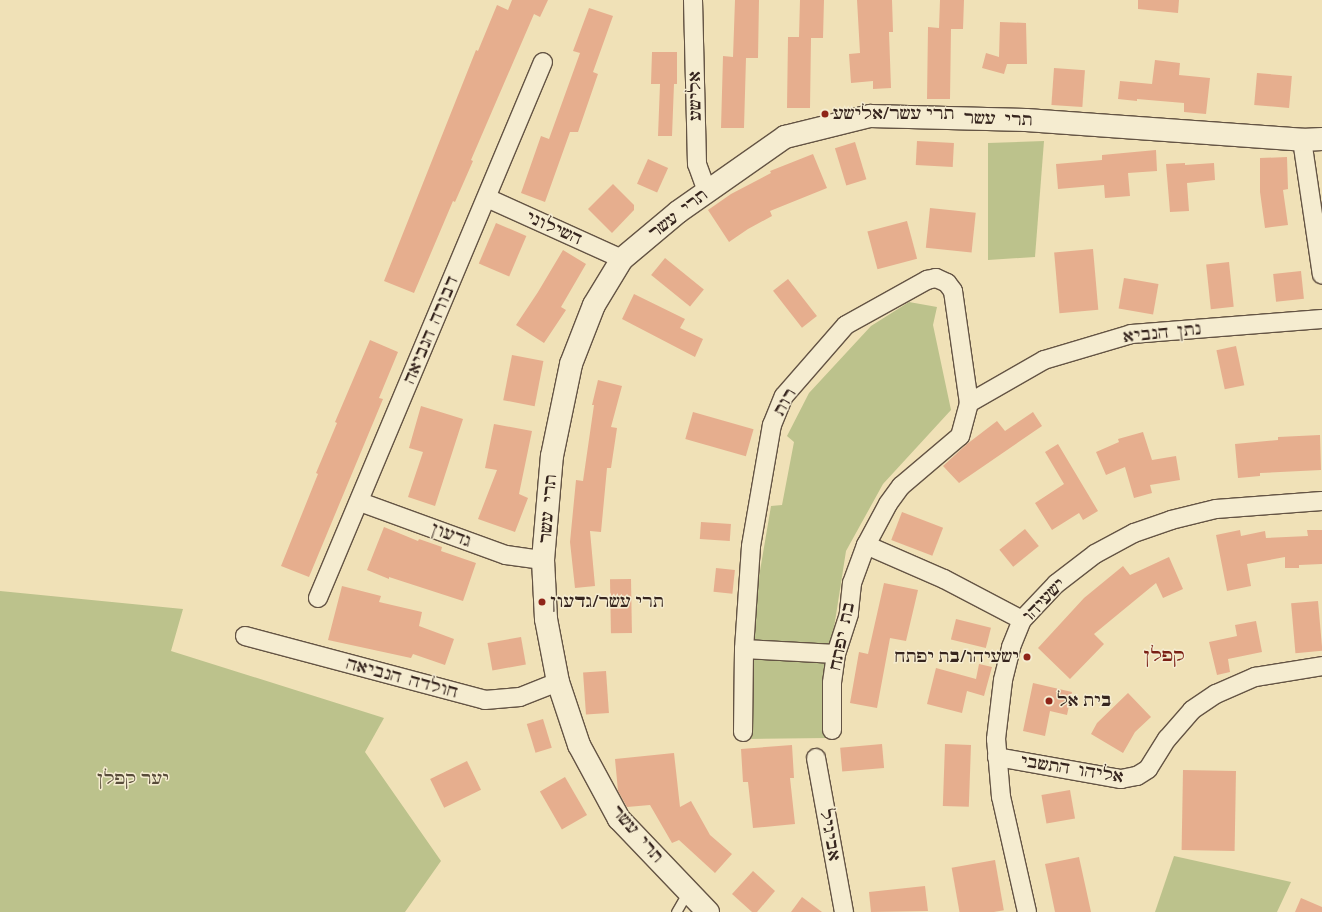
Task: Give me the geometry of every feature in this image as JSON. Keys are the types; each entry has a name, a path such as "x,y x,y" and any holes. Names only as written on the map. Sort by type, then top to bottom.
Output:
{"street":[{"name":"אלישע","path":"693,0 697,164 707,191"},
{"name":"דבורה הנביאה","path":"318,598 360,502 543,62"},
{"name":"תרי עשר","path":"708,912 619,819 579,745 558,682 546,620 543,560 552,456 571,364 594,305 622,259 678,212 785,137 870,116 1026,120 1312,139 1322,275"},
{"name":"השילוני","path":"486,198 622,259"},
{"name":"רות","path":"743,732 744,649 752,546 772,424 784,396 846,325 927,280 936,278 947,282 953,291 969,403"},
{"name":"נתן הנביא","path":"969,403 1044,360 1131,334 1322,319"},
{"name":"בת יפתח","path":"832,730 832,683 836,654 849,614 852,583 866,545 888,504 901,486 960,436 969,403"},
{"name":"ישעיהו","path":"1027,912 1001,797 996,739 1003,680 1011,647 1022,620 1056,584 1095,554 1134,533 1171,520 1216,509 1322,501"},
{"name":"גדעון","path":"360,502 506,555 543,560"},
{"path":"866,545 944,579 1022,620"},
{"name":"חולדה הנביאה","path":"245,636 485,700 520,696 558,682"},
{"path":"744,649 836,654"},
{"name":"אליהו התשבי","path":"997,756 1121,779 1136,776 1148,769 1167,740 1192,710 1216,694 1255,677 1322,666"},
{"name":"אביגיל","path":"816,758 844,912"}],"lane":[{"path":"676,912 688,891"}],"green space":[{"path":"1044,141 1035,257 988,260 988,143"},
{"path":"909,302 937,307 933,325 951,410 883,484 846,551 831,647 827,738 747,739 752,618 771,506 782,505 794,442 787,436 809,393 871,326"},
{"name":"יער קפלן","path":"0,591 183,609 171,651 384,718 365,752 441,861 405,912 0,912"},
{"path":"1174,856 1291,882 1277,912 1155,912"}],"building":[{"path":"512,0 548,0 540,17 534,14 471,160 473,161 455,202 453,201 414,293 384,281 476,50 478,51 497,5 508,10"},
{"path":"735,0 759,0 758,58 746,58 744,128 721,128 723,56 733,57"},
{"path":"800,0 824,0 823,38 811,38 810,108 787,108 788,37 799,37"},
{"path":"857,0 892,0 893,32 889,32 891,88 873,89 873,81 851,83 849,54 860,53"},
{"path":"940,0 964,0 963,29 951,29 950,99 927,99 928,27 939,28"},
{"path":"1138,0 1179,0 1178,13 1138,9"},
{"path":"589,8 613,16 593,72 598,74 578,132 570,132 545,202 521,193 541,136 549,139 580,53 573,51"},
{"path":"1000,22 1026,23 1027,64 1007,64 1004,74 982,68 986,53 999,57"},
{"path":"652,52 677,52 677,84 674,84 672,136 658,136 660,84 651,84"},
{"path":"1155,60 1180,63 1179,75 1210,78 1206,114 1184,112 1184,103 1118,99 1120,81 1152,84"},
{"path":"1054,68 1085,70 1082,107 1051,105"},
{"path":"1257,73 1292,76 1289,108 1254,105"},
{"path":"917,141 954,143 953,167 916,165"},
{"path":"855,142 866,179 846,185 835,148"},
{"path":"1156,150 1157,171 1128,173 1130,196 1105,198 1104,185 1058,189 1056,164 1102,160 1102,155"},
{"path":"813,154 827,188 770,211 772,216 748,229 729,242 708,210 731,194 771,173 770,171"},
{"path":"1287,157 1288,189 1283,190 1288,225 1265,228 1260,192 1260,158"},
{"path":"648,159 668,168 657,193 637,184"},
{"path":"1185,163 1185,165 1214,163 1215,180 1187,183 1189,211 1170,212 1166,164"},
{"path":"613,184 634,205 634,210 612,233 588,209"},
{"path":"930,208 976,213 972,253 926,248"},
{"path":"907,221 917,259 877,269 867,232"},
{"path":"496,223 526,236 509,276 479,264"},
{"path":"1093,249 1098,310 1059,313 1054,252"},
{"path":"563,250 586,264 561,307 566,310 544,343 516,325"},
{"path":"665,258 704,289 690,307 651,275"},
{"path":"1229,262 1234,307 1211,309 1206,264"},
{"path":"1301,271 1304,299 1276,302 1273,274"},
{"path":"1124,278 1158,284 1153,315 1119,309"},
{"path":"788,279 817,316 802,328 773,291"},
{"path":"634,294 685,319 680,328 703,339 695,357 622,319"},
{"path":"370,340 398,352 379,398 383,399 309,577 281,566 318,474 316,473 337,423 335,422"},
{"path":"1236,346 1244,385 1225,389 1216,350"},
{"path":"512,355 543,361 535,406 503,400"},
{"path":"598,380 622,386 611,427 617,428 611,468 607,468 601,532 590,531 595,586 575,588 570,542 576,480 583,481 594,405 592,405"},
{"path":"421,406 463,419 435,506 408,497 423,452 409,448"},
{"path":"693,412 754,429 746,456 685,439"},
{"path":"1033,412 1042,426 959,483 943,466 967,444 997,421 1005,431"},
{"path":"494,424 532,431 519,494 528,498 515,532 478,519 497,470 485,468"},
{"path":"1143,432 1152,460 1176,456 1180,480 1150,485 1152,493 1134,498 1125,467 1106,475 1096,452 1119,442 1118,439"},
{"path":"1320,435 1321,470 1260,473 1260,476 1238,478 1235,444 1278,440 1278,437"},
{"path":"1058,444 1098,511 1083,520 1079,513 1052,530 1035,503 1064,484 1045,452"},
{"path":"902,512 943,528 932,556 891,540"},
{"path":"701,522 731,524 730,541 700,539"},
{"path":"384,527 418,541 419,539 442,547 441,551 476,563 463,601 389,577 389,579 367,570"},
{"path":"1025,529 1039,546 1013,567 999,550"},
{"path":"1240,530 1241,536 1265,531 1266,538 1308,536 1307,530 1322,530 1322,564 1299,565 1299,568 1285,568 1285,557 1247,564 1251,586 1227,591 1216,535"},
{"path":"1169,557 1183,589 1163,598 1156,583 1094,634 1104,644 1070,679 1038,648 1084,598 1123,566 1130,575"},
{"path":"716,568 735,570 732,594 713,592"},
{"path":"610,579 631,579 632,633 611,633"},
{"path":"884,583 918,590 906,641 890,638 877,708 850,703 859,652 868,654"},
{"path":"342,586 381,596 379,602 422,612 419,626 454,639 445,665 413,654 411,658 328,640"},
{"path":"1318,601 1322,651 1295,653 1291,603"},
{"path":"956,619 991,628 986,648 951,639"},
{"path":"1256,621 1262,652 1228,659 1230,672 1217,675 1209,642 1237,636 1235,625"},
{"path":"521,637 526,665 492,670 488,643"},
{"path":"979,664 992,667 984,696 967,691 962,713 927,704 936,668 976,679"},
{"path":"606,671 609,713 586,715 583,673"},
{"name":"בית אל","path":"1033,683 1072,692 1067,715 1050,711 1045,736 1023,731"},
{"path":"1128,693 1151,717 1135,732 1123,753 1091,734 1097,723"},
{"path":"543,719 552,748 536,753 527,724"},
{"path":"882,744 884,768 842,772 840,748"},
{"path":"945,744 971,745 969,807 943,806"},
{"path":"792,745 794,778 790,778 795,824 753,828 748,782 743,782 741,749"},
{"path":"674,753 680,807 691,801 710,835 732,854 715,873 679,840 672,843 650,805 627,807 618,791 615,759"},
{"path":"467,761 481,790 444,808 430,779"},
{"path":"1183,770 1236,771 1235,851 1182,850"},
{"path":"565,777 587,815 562,830 540,792"},
{"path":"1070,790 1075,819 1046,824 1041,795"},
{"path":"1079,857 1091,912 1055,912 1045,864"},
{"path":"995,860 1004,910 994,912 959,912 952,868"},
{"path":"753,871 775,891 757,912 752,912 732,894"},
{"path":"925,886 928,911 871,912 869,892"},
{"path":"802,897 822,912 791,912"},
{"path":"1301,898 1322,907 1322,912 1295,912"}],"place":[{"name":"תרי עשר/אלישע","path":"825,114"},
{"name":"תרי עשר/גדעון","path":"542,602"},
{"name":"ישעיהו/בת יפתח","path":"1027,657"},
{"name":"בית אל","path":"1049,701"}],"district":[{"name":"קפלן","path":"1164,656"}]}
